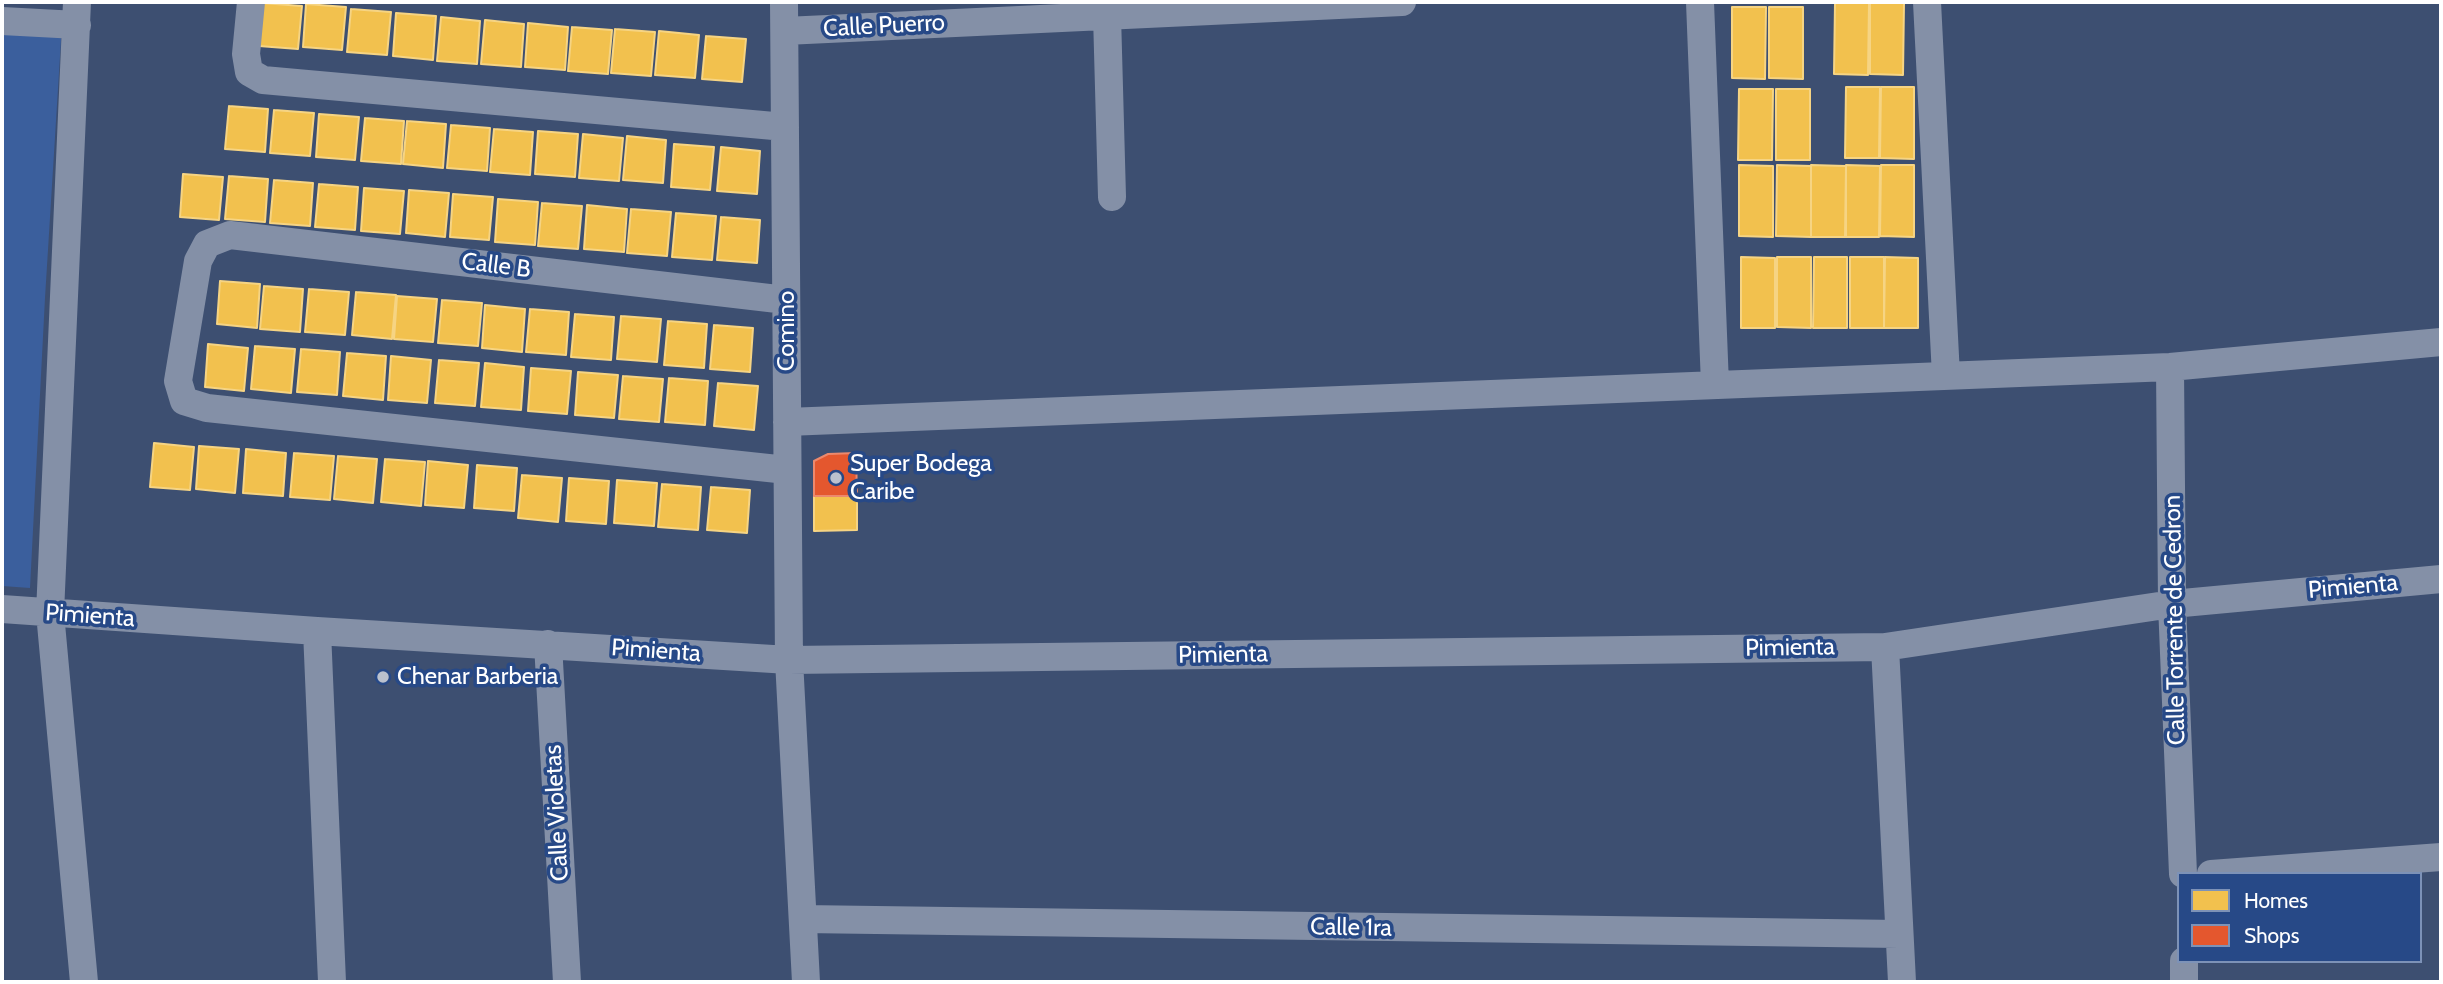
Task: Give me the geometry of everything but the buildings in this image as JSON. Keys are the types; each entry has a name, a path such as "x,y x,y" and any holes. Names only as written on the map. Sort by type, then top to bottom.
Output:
{"street":[{"path":"251,2 246,54 249,72 263,80 785,127"},
{"name":"Comino","path":"784,2 789,660 806,982"},
{"name":"Calle Puerro","path":"785,32 1351,2 1402,2"},
{"path":"1700,2 1715,385"},
{"path":"1927,2 1946,376"},
{"path":"2,22 77,13 50,613 84,982"},
{"path":"1107,15 1112,197"},
{"name":"Calle B","path":"786,300 230,235 207,244 198,261 178,382 184,401 208,408 787,470"},
{"path":"787,422 2170,367 2441,342"},
{"name":"Calle Torrente de Cedron","path":"2170,367 2172,604 2183,872"},
{"name":"Pimienta","path":"2,608 317,631 789,660 1885,647 2172,604 2441,579"},
{"path":"317,631 332,982"},
{"name":"Calle Violetas","path":"548,644 566,982"},
{"path":"1885,647 1902,982"},
{"path":"2238,872 2441,857"},
{"name":"Calle 1ra","path":"803,919 1899,934"},
{"path":"2184,963 2184,982"}],"shaded area":[{"path":"2,24 62,24 30,588 2,586"}],"place":[{"name":"Super Bodega Caribe","path":"836,478"},
{"name":"Chenar Barberia","path":"383,677"}]}
